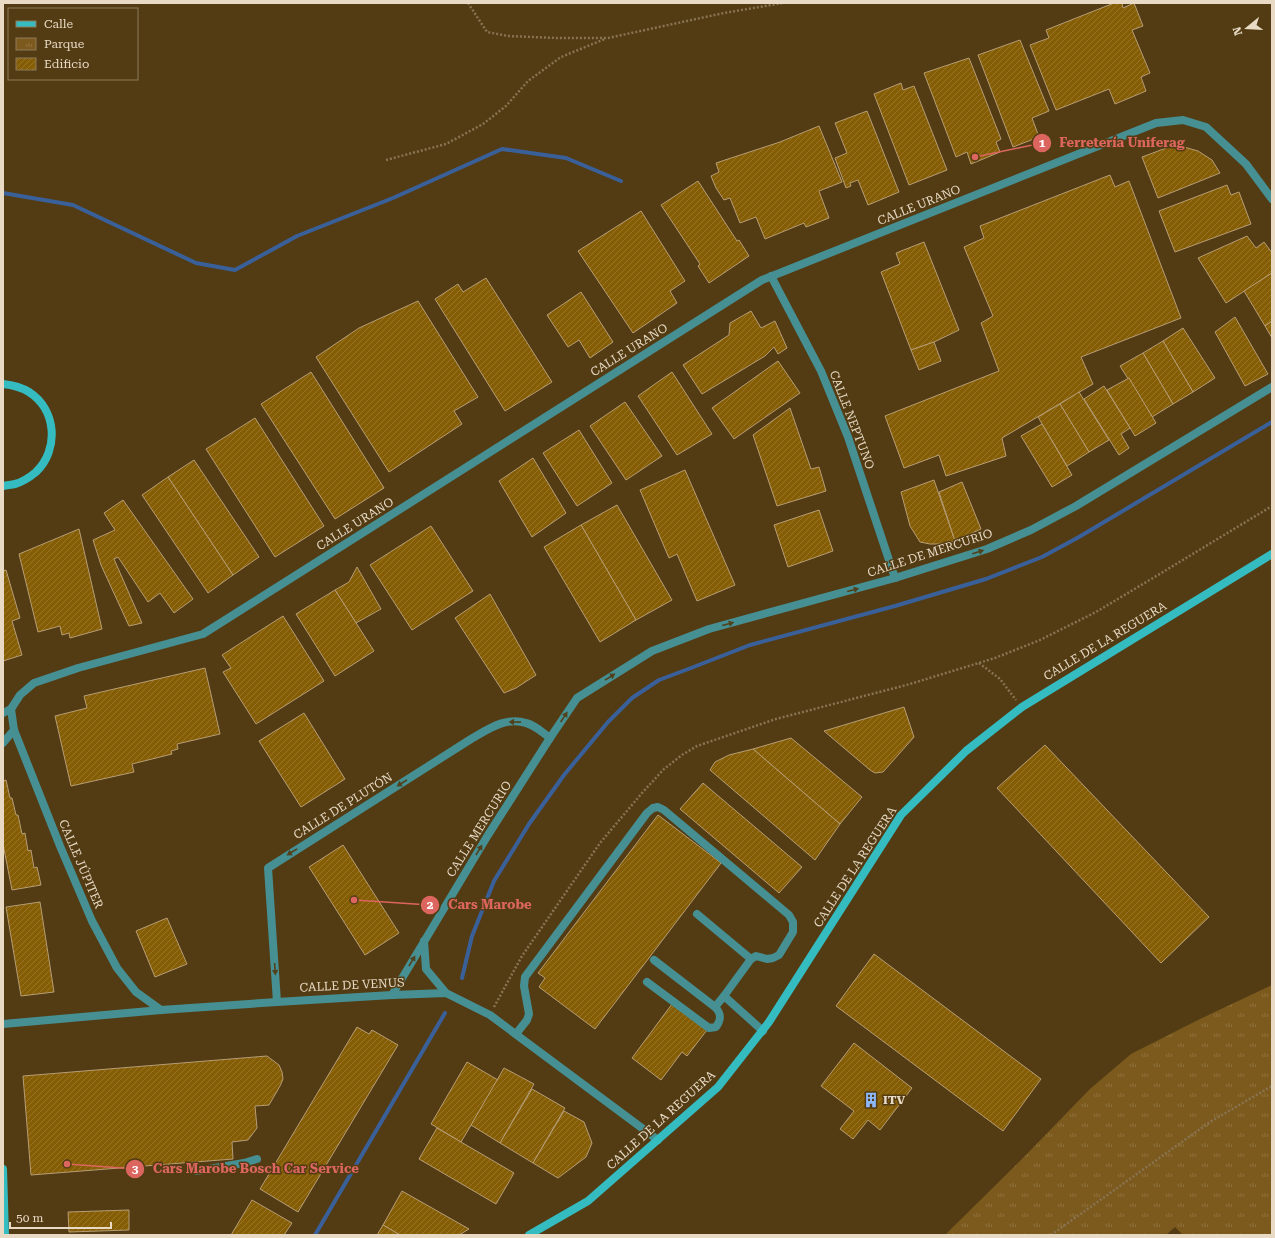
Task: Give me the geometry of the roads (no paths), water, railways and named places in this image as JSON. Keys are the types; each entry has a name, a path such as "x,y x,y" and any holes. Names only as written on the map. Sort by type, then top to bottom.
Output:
{"street":[{"name":"CALLE URANO","path":"11,709 20,695 34,683 78,668 203,634 762,280 771,276 1156,123 1183,120 1206,127 1246,164 1272,199"},
{"name":"CALLE NEPTUNO","path":"771,276 821,371 848,436 895,578"},
{"path":"3,384 14,385 29,392 42,404 49,418 52,434 50,451 42,466 30,477 16,484 3,486"},
{"name":"CALLE DE MERCURIO","path":"577,698 652,651 709,629 895,578 987,550 1031,530 1076,506 1272,387"},
{"name":"CALLE DE LA REGUERA","path":"529,1235 588,1201 718,1087 763,1031 901,815 966,751 1022,707 1272,554"},
{"name":"CALLE MERCURIO","path":"392,995 488,835 577,698"},
{"path":"3,713 11,709"},
{"name":"CALLE JÚPITER","path":"11,709 14,730 60,846 92,921 117,968 136,992 161,1010"},
{"name":"CALLE DE PLUTÓN","path":"277,1002 268,868 464,743 492,727 504,722 526,722 550,738"},
{"path":"3,743 14,730"},
{"path":"516,1034 527,1020 529,1014 524,986 525,977 647,813 653,808 658,807 664,810 789,915 793,922 793,932 779,955 767,959 756,956 751,959 715,1007"},
{"path":"697,914 751,959"},
{"path":"424,941 426,969 446,993"},
{"path":"648,982 709,1028 716,1027 720,1022 720,1015 715,1007 654,960"},
{"name":"CALLE DE VENUS","path":"3,1024 161,1010 392,995 446,993 490,1015 658,1140"},
{"path":"724,996 763,1031"},
{"path":"197,1171 244,1163 257,1159"},
{"path":"3,1169 5,1235"}],"waterway":[{"path":"3,193 73,205 196,263 235,270 297,236 393,198 502,149 566,158 621,181"},
{"path":"462,978 472,936 494,881 529,824 564,775 608,722 632,698 659,680 750,645 895,606 986,579 1042,557 1079,537 1272,422"},
{"path":"315,1235 445,1013"}],"place":[{"name":"Ferretería Uniferag","path":"975,157"},
{"name":"Cars Marobe","path":"354,900"},
{"name":"ITV","path":"871,1100"},
{"name":"Cars Marobe Bosch Car Service","path":"67,1164"}]}
